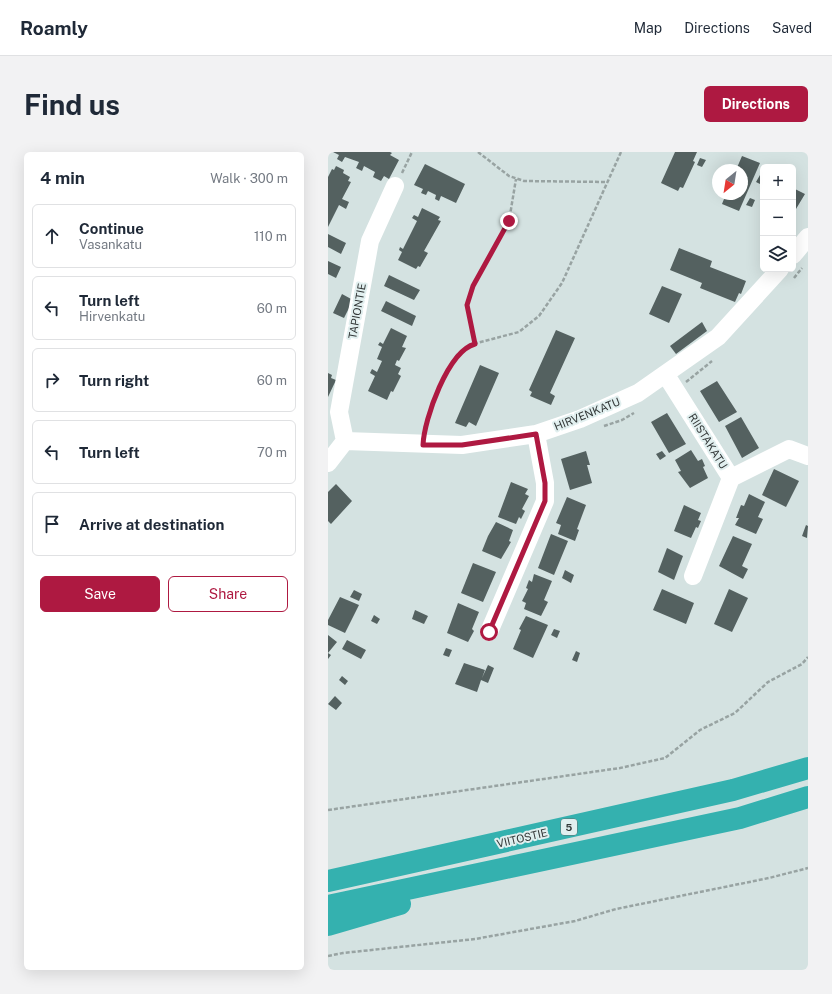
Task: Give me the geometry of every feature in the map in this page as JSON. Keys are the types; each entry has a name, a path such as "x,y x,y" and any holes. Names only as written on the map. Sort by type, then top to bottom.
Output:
{"highway":[{"name":"VIITOSTIE","path":"328,880 733,790 808,768"},
{"path":"328,906 740,818 808,798"},
{"path":"328,925 464,887 574,853"}],"street":[{"name":"TAPIONTIE","path":"345,440 339,412 370,241 395,186"},
{"path":"796,251 808,237"},
{"name":"HIRVENKATU","path":"345,440 423,445 462,445 536,434 580,419 638,393 666,375 718,337 777,272"},
{"name":"RIISTAKATU","path":"666,375 731,478 693,576"},
{"path":"489,632 545,501 545,483 536,434"},
{"path":"328,463 345,440"},
{"path":"731,478 789,449 808,456"}],"path":[{"path":"395,186 412,152"},
{"path":"478,152 509,176 524,181 608,182"},
{"path":"423,445 424,430 439,388 457,355 469,345 519,332 539,316 562,283 621,152"},
{"path":"475,344 467,305 473,286 509,221 516,179"},
{"path":"328,810 620,768 665,758 700,730 735,713 768,682 802,664 808,657"},
{"path":"328,956 343,953 475,939 575,921 616,909 769,878 808,868"}],"building":[{"path":"333,152 390,152 392,153 390,155 399,160 389,179 384,176 381,181 373,177 375,172 364,166 362,171 356,168 359,162 345,157 342,162 337,159 339,155"},
{"path":"675,152 697,152 693,161 695,162 683,188 680,187 678,191 661,183"},
{"path":"742,156 760,163 748,190 748,164 739,164"},
{"path":"700,158 706,160 702,167 697,165"},
{"path":"425,164 465,184 456,203 441,196 439,201 435,199 436,195 428,191 426,195 421,193 423,189 414,185"},
{"path":"336,166 344,170 343,173 350,177 348,181 351,182 342,199 349,202 346,209 339,205 328,227 328,177 332,169 334,170"},
{"path":"760,175 760,184 756,182"},
{"path":"796,190 805,194 796,209"},
{"path":"750,198 755,200 752,207 746,205"},
{"path":"724,200 744,200 739,211 722,204"},
{"path":"422,208 440,217 438,220 441,221 424,251 428,253 420,267 418,266 416,269 398,260 402,252 399,250 400,247 403,249 417,221 412,218 414,215 418,217"},
{"path":"328,234 346,243 341,254 328,247"},
{"path":"679,248 712,261 710,267 746,281 741,294 739,293 735,302 700,288 702,283 670,270"},
{"path":"328,261 341,267 336,278 328,274"},
{"path":"389,275 420,290 414,300 384,286"},
{"path":"662,286 682,294 669,323 649,314"},
{"path":"342,294 353,300 344,318 333,313"},
{"path":"386,301 416,316 412,326 381,311"},
{"path":"702,322 707,331 676,354 670,346"},
{"path":"391,328 407,336 402,347 406,348 395,365 401,368 398,374 401,376 387,400 368,391 375,376 370,373 372,369 377,372 382,361 377,359 382,347 378,345 380,342 383,344"},
{"path":"556,330 575,338 550,393 555,396 551,405 530,396 532,392 529,390"},
{"path":"480,365 499,373 476,426 469,422 466,427 455,423"},
{"path":"328,373 332,375 331,378 336,380 328,397"},
{"path":"717,381 737,412 719,422 700,391"},
{"path":"667,413 686,444 669,453 651,422"},
{"path":"741,417 759,448 742,458 725,426"},
{"path":"691,450 698,461 702,459 705,466 703,467 708,478 690,488 678,472 681,471 675,460"},
{"path":"586,451 590,465 587,465 592,483 570,490 561,459"},
{"path":"662,451 666,456 660,460 656,454"},
{"path":"774,469 799,481 786,507 762,495"},
{"path":"511,482 528,489 525,494 529,496 522,509 525,511 521,519 519,517 516,524 498,517"},
{"path":"336,484 352,501 331,524 328,521 328,492"},
{"path":"749,494 765,502 758,517 763,519 756,534 735,525 739,518 736,518 741,505 744,506"},
{"path":"567,497 586,505 577,529 579,530 575,541 558,534 561,525 556,523"},
{"path":"684,505 701,513 698,520 701,521 698,528 696,527 691,538 674,531"},
{"path":"496,522 513,530 509,541 511,542 501,559 482,551"},
{"path":"806,525 808,526 807,538 802,536"},
{"path":"551,534 568,541 554,575 538,568"},
{"path":"733,536 752,544 742,566 748,569 743,579 719,566"},
{"path":"667,548 683,556 674,580 658,572"},
{"path":"473,563 496,572 483,602 461,593"},
{"path":"565,570 574,575 571,583 562,578"},
{"path":"534,574 552,581 544,600 548,602 541,616 524,609 526,603 522,601 528,589 526,588 529,580 532,582"},
{"path":"662,589 694,603 686,624 653,610"},
{"path":"729,589 748,598 732,632 714,624"},
{"path":"354,590 362,594 359,601 350,597"},
{"path":"340,597 359,605 345,633 328,625 328,620"},
{"path":"458,603 479,612 472,629 474,631 468,642 447,633"},
{"path":"415,610 428,616 424,624 412,619"},
{"path":"374,615 380,619 377,624 371,621"},
{"path":"526,616 548,625 533,658 513,649 521,630 519,629"},
{"path":"554,629 560,631 557,638 551,635"},
{"path":"328,635 337,642 328,653"},
{"path":"347,640 366,650 361,659 342,649"},
{"path":"446,648 452,650 449,657 443,655"},
{"path":"576,651 580,653 577,662 572,660"},
{"path":"464,663 485,670 482,678 488,665 494,668 488,683 481,680 477,692 455,684"},
{"path":"342,676 348,681 345,685 339,680"},
{"path":"335,696 342,703 336,710 328,704"}],"route":[{"path":"489,632 545,501 545,483 536,434 462,445 423,445 424,430 439,388 457,355 469,345 475,344 467,305 473,286 509,221"}]}
